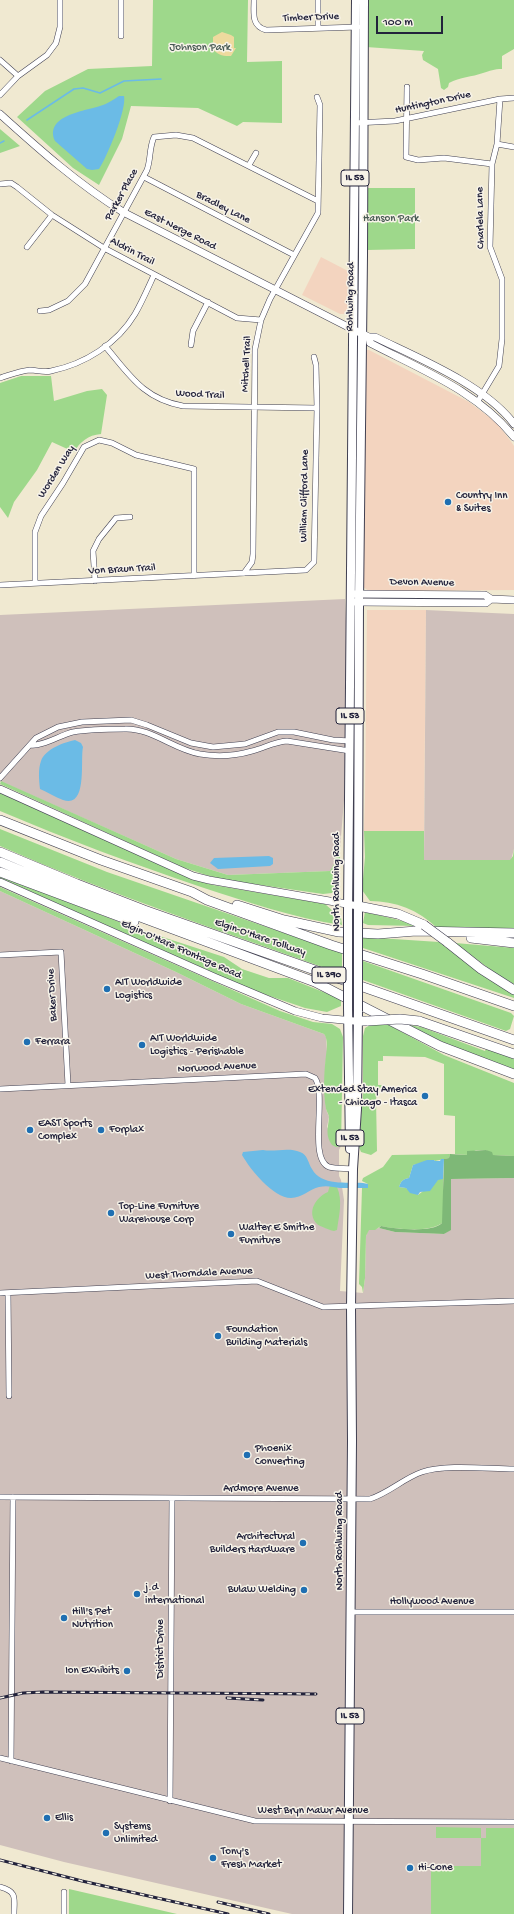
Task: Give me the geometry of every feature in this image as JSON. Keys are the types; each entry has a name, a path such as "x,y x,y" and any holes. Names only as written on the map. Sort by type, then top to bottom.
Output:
{"highway":[{"name":"Elgin-O'Hare Tollway","path":"0,820 101,860 192,892 208,900 331,945 422,974 514,1006"},
{"name":"Elgin-O'Hare Tollway","path":"0,852 144,910 514,1040"},
{"path":"0,862 214,946 315,982 440,1046 512,1074"},
{"path":"0,872 142,925 190,941 214,946"},
{"path":"192,892 306,926 339,932 473,938 514,943"},
{"path":"358,906 398,914 424,925 481,969 514,990"},
{"path":"385,934 416,931 514,933"},
{"path":"358,1021 400,1019 419,1021 514,1054"}],"main road":[{"name":"Rohlwing Road","path":"355,598 361,334 360,27 356,0"},
{"name":"Rohlwing Road","path":"360,27 364,0"},
{"name":"East Nerge Road","path":"0,114 57,166 94,194 124,212 275,291 361,334 375,337 457,379 480,398 514,437"},
{"name":"East Nerge Road","path":"480,398 499,407 514,424"},
{"name":"Devon Avenue","path":"355,598 486,603 491,599 514,600"},
{"name":"North Rohlwing Road","path":"348,1914 350,1822 352,1307 354,1169 357,1109 360,740 355,598"},
{"name":"IL 53","path":"350,742 355,598"},
{"path":"352,750 360,740"},
{"path":"350,742 352,750 356,752 356,780 359,796"},
{"name":"North Rohlwing Road","path":"352,750 348,904 348,1020 350,1144 354,1169"},
{"path":"0,789 193,876 208,880 358,906"},
{"name":"Elgin-O'Hare Frontage Road","path":"0,882 214,977 295,1011 322,1018 358,1021"}],"street":[{"path":"0,95 18,76 47,55 56,43 60,27 60,0"},
{"path":"120,36 121,0"},
{"name":"Timber Drive","path":"254,0 254,18 259,28 266,30 360,27"},
{"path":"318,0 318,28"},
{"path":"0,60 18,76"},
{"path":"407,88 406,157 418,160 444,158 492,164"},
{"name":"Mitchell Trail","path":"244,573 252,562 253,554 255,348 260,320 318,212 320,105 317,97"},
{"name":"Huntington Drive","path":"360,123 395,121 500,99 514,98"},
{"name":"Charlela Lane","path":"480,398 499,366 502,339 502,279 490,247 492,164 497,144 500,99"},
{"name":"Parker Place","path":"40,311 49,310 68,301 85,284 144,177 150,162 151,144 154,137 193,138 318,201"},
{"path":"497,144 514,147"},
{"path":"249,165 256,153"},
{"name":"Bradley Lane","path":"144,177 294,255"},
{"name":"Aldrin Trail","path":"2,183 11,183 52,215 104,248 154,275 237,318 260,320"},
{"path":"27,247 52,215"},
{"path":"0,378 16,372 30,370 48,372 63,368 82,361 105,346 120,332 134,314 154,275"},
{"path":"191,345 193,331 208,302"},
{"name":"Wood Trail","path":"105,346 135,382 146,392 157,398 182,406 317,408"},
{"name":"William Clifford Lane","path":"244,573 306,570 314,562 317,408 316,364 314,357"},
{"name":"Worden Way","path":"35,583 35,532 40,516 63,483 84,447 98,440 112,443 136,455 194,470 194,576"},
{"path":"95,581 94,551 99,539 116,518 130,517"},
{"name":"Von Braun Trail","path":"0,585 244,573"},
{"path":"0,778 36,738 67,724 131,720 147,724 191,743 213,747 245,744 278,732 294,732 350,742"},
{"path":"30,745 37,746 61,735 75,732 128,729 153,736 187,751 212,756 237,755 278,741 352,750"},
{"name":"Baker Drive","path":"0,954 61,952 68,1085"},
{"name":"Norwood Avenue","path":"0,1088 302,1074 311,1076 317,1082 318,1088 319,1149 321,1160 328,1166 354,1169"},
{"name":"West Thorndale Avenue","path":"0,1293 257,1281 320,1306 352,1307 382,1304 514,1301"},
{"path":"8,1293 9,1396"},
{"name":"Ardmore Avenue","path":"0,1497 374,1498 416,1475 434,1469 514,1469"},
{"path":"11,1761 13,1497"},
{"name":"District Drive","path":"170,1801 172,1498"},
{"name":"Hollywood Avenue","path":"351,1612 514,1612"},
{"name":"West Bryn Mawr Avenue","path":"0,1758 255,1822 514,1822"},
{"path":"0,1887 10,1890 14,1895 14,1914"},
{"path":"64,1892 64,1914"}],"shaded area":[{"path":"321,257 348,271 348,311 345,314 340,314 302,295"},
{"path":"362,350 369,350 469,402 497,423 514,446 514,590 369,591 363,587"},
{"path":"345,599 348,665 344,800 340,849 336,852 331,871 228,875 176,859 0,781 0,615"},
{"path":"367,610 426,610 424,831 364,831"},
{"path":"426,610 514,614 514,849 511,860 424,860"},
{"path":"0,891 176,972 241,1004 324,1034 326,1037 327,1052 325,1068 326,1109 329,1117 327,1127 340,1147 341,1146 339,1150 339,1176 344,1200 340,1291 363,1293 365,1278 366,1236 368,1230 379,1228 395,1232 444,1234 451,1229 450,1179 514,1178 514,1914 292,1914 64,1862 0,1845"}],"green space":[{"name":"Johnson Park","path":"153,0 248,0 247,62 282,61 282,123 243,122 237,126 198,108 131,106 122,139 99,185 73,168 17,117 45,91 88,69 152,66"},
{"path":"367,0 514,0 514,49 502,56 502,69 457,79 449,83 448,87 444,90 441,88 438,69 423,60 422,55 424,51 366,47"},
{"path":"0,129 20,146 0,153"},
{"name":"Hanson Park","path":"367,188 415,188 415,249 367,250"},
{"path":"21,376 51,376 54,401 87,391 102,389 107,395 101,434 92,436 85,440 74,452 52,442 37,470 14,502 8,518 0,507 0,383"},
{"path":"1,781 176,859 228,875 330,871 334,864 336,852 340,849 340,885 332,893 323,894 226,880 206,875 182,867 0,784"},
{"path":"0,793 189,878 213,885 325,904 341,918 342,925 288,914 253,904 201,887 75,841 0,811"},
{"path":"0,829 107,872 342,953 342,974 170,913 42,864 0,846"},
{"path":"364,831 424,831 424,860 510,860 513,856 514,849 514,929 437,928 422,916 406,908 379,901 370,901 362,890 365,857"},
{"path":"0,876 135,928 224,957 242,969 269,978 288,978 341,999 341,1006 327,1012 305,1008 252,990 0,878"},
{"path":"0,887 280,1011 313,1022 332,1024 340,1029 343,1037 341,1146 336,1147 332,1145 328,1135 329,1118 326,1109 324,1089 327,1044 324,1034 241,1004 176,972 0,891"},
{"path":"365,912 417,926 368,925 363,923"},
{"path":"363,937 439,942 496,983 514,993 514,998 363,948"},
{"path":"455,943 514,948 514,984 495,973"},
{"path":"363,961 511,1013 514,1016 510,1029 506,1031 363,980"},
{"path":"370,1025 389,1025 444,1055 514,1083 514,1156 493,1155 486,1150 476,1150 467,1155 455,1154 455,1116 444,1115 444,1064 425,1057 383,1056 383,1061 378,1061 378,1085 382,1085 377,1093 376,1099 377,1151 371,1155 361,1152 359,1147 363,1094 363,1036 365,1028"},
{"path":"409,1025 421,1027 485,1051 486,1049 514,1058 514,1070 439,1041"},
{"path":"486,1150 492,1152 493,1155 514,1156 514,1178 451,1179 451,1230 444,1234 395,1232 379,1228 381,1226 404,1229 422,1229 437,1226 442,1223 444,1159 449,1158 450,1154 467,1155 467,1151"},
{"path":"450,1154 449,1158 413,1165 409,1178 402,1181 399,1187 406,1188 418,1195 440,1178 443,1179 443,1222 431,1228 422,1229 404,1229 381,1226 375,1230 369,1230 366,1236 365,1278 363,1293 362,1287 359,1284 362,1188 368,1188 368,1184 362,1181 363,1178 383,1167 392,1155"},
{"path":"330,1185 337,1187 340,1198 337,1230 334,1231 317,1224 312,1215 312,1210 316,1201 328,1192"},
{"path":"436,1827 481,1828 481,1838 436,1838"},
{"path":"486,1828 514,1828 514,1914 431,1914 431,1866 481,1866 481,1838 486,1838"},
{"path":"69,1889 177,1914 69,1914"}],"sand":[{"path":"222,32 234,37 234,48 236,48 231,56 224,56 213,49 213,37"}],"water":[{"path":"119,96 124,96 120,122 107,154 99,169 87,169 55,141 53,133 55,126 60,120 67,116 103,105"},
{"path":"75,740 81,743 83,747 80,791 71,801 63,800 40,789 40,764 43,757 51,750 61,744"},
{"path":"269,856 273,858 273,864 270,866 218,869 210,863 214,858"},
{"path":"291,1150 303,1153 316,1174 322,1178 328,1181 342,1183 368,1184 368,1188 340,1188 322,1186 295,1198 284,1197 270,1188 256,1175 242,1155 243,1152"},
{"path":"441,1159 444,1159 443,1179 438,1180 430,1191 420,1192 418,1195 410,1193 406,1188 399,1187 402,1181 409,1178 413,1165 427,1160 440,1161"}],"waterway":[{"path":"27,120 74,89 83,88 100,93 124,81 161,79"},
{"path":"0,143 4,141"}],"railway":[{"path":"0,1698 23,1693 43,1692 316,1694"},
{"path":"227,1698 263,1700"},
{"path":"0,1860 82,1881 228,1914"},
{"path":"218,1902 269,1914"}],"place":[{"name":"Country Inn & Suites","path":"448,502"},
{"name":"AIT Worldwide Logistics","path":"107,989"},
{"name":"Ferrara","path":"27,1042"},
{"name":"AIT Worldwide Logistics - Perishable","path":"142,1045"},
{"name":"Extended Stay America - Chicago - Itasca","path":"425,1096"},
{"name":"EAST Sports Complex","path":"30,1130"},
{"name":"Forplax","path":"101,1130"},
{"name":"Top-Line Furniture Warehouse Corp","path":"111,1213"},
{"name":"Walter E Smithe Furniture","path":"231,1234"},
{"name":"Foundation Building Materials","path":"218,1336"},
{"name":"Phoenix Converting","path":"247,1455"},
{"name":"Architectural Builders Hardware","path":"303,1543"},
{"name":"Bulaw Welding","path":"304,1590"},
{"name":"j.d international","path":"137,1594"},
{"name":"Hill's Pet Nutrition","path":"64,1618"},
{"name":"Ion Exhibits","path":"127,1671"},
{"name":"Ellis","path":"47,1818"},
{"name":"Systems Unlimited","path":"106,1833"},
{"name":"Tony's Fresh Market","path":"213,1858"},
{"name":"Hi-Cone","path":"410,1868"}]}
